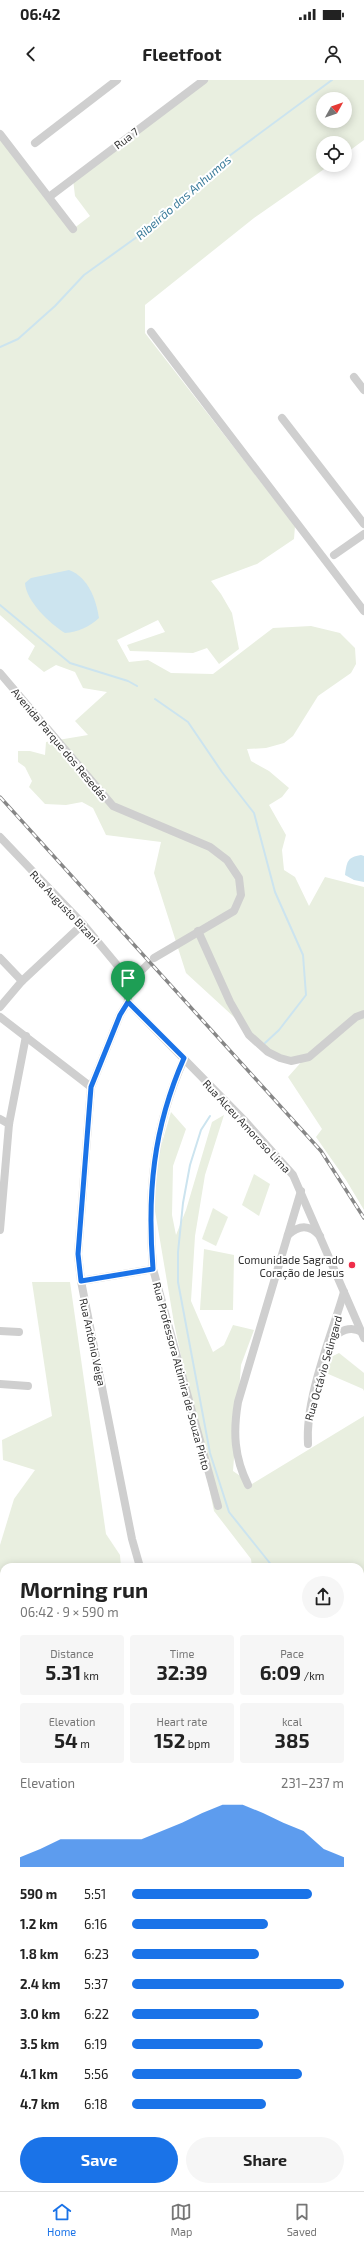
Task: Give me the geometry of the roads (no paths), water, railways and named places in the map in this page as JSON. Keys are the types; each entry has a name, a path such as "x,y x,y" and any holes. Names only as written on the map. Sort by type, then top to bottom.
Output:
{"street":[{"name":"Rua 7","path":"49,197 204,80"},
{"path":"35,142 111,82"},
{"path":"0,134 73,229"},
{"path":"151,332 364,612"},
{"path":"354,377 364,390"},
{"path":"282,418 364,524"},
{"path":"334,555 364,534"},
{"name":"Avenida Parque dos Resedás","path":"0,673 113,806 210,847 227,860 238,878 241,895 234,911 154,958"},
{"name":"Rua Augusto Bizani","path":"0,838 83,924 128,978"},
{"path":"0,1007 22,981 83,924"},
{"path":"198,931 230,1002 249,1035 268,1052 280,1058 291,1061 309,1057 356,1017 364,1014"},
{"path":"0,958 22,981"},
{"path":"128,978 138,974 146,965"},
{"name":"Rua Antônio Veiga","path":"128,978 128,1002 120,1015 91,1087 78,1254 81,1281 134,1549 139,1563"},
{"name":"Rua Alceu Amoroso Lima","path":"128,1002 244,1120 289,1170 302,1191 363,1335"},
{"path":"0,1017 91,1087"},
{"path":"0,1230 9,1124 26,1036"},
{"name":"Rua Professora Altimira de Souza Pinto","path":"184,1058 172,1085 163,1115 155,1154 150,1196 153,1269 218,1506"},
{"path":"0,1119 9,1124"},
{"path":"248,1485 240,1469 236,1454 235,1423 244,1377 302,1191"},
{"path":"288,1234 300,1226 315,1230 321,1237"},
{"path":"81,1281 153,1269"},
{"name":"Rua Octávio Selingard","path":"308,1444 307,1424 311,1401 344,1292"},
{"path":"330,1339 346,1329 358,1330 363,1335"},
{"path":"0,1331 19,1332"},
{"path":"0,1384 28,1386"}],"water":[{"path":"69,570 76,573 86,583 96,603 99,618 91,624 74,632 65,633 46,618 34,604 26,590 25,583 31,578"},
{"path":"361,855 364,856 364,882 354,880 345,875 348,861 353,857"}],"waterway":[{"name":"Ribeirão das Anhumas","path":"0,347 18,339 55,306 84,275 148,229 221,162 332,80"},
{"path":"0,605 70,663 128,681 137,686"},
{"path":"155,699 188,722 222,772 254,813 275,892 303,955 306,995 279,1030 265,1043"},
{"path":"210,1116 201,1130 190,1165 183,1203 178,1252 178,1282 210,1453 229,1512 270,1563"}],"railway":[{"path":"0,797 321,1151 364,1218"}],"place":[{"name":"Comunidade Sagrado Coração de Jesus","path":"352,1265"}]}
